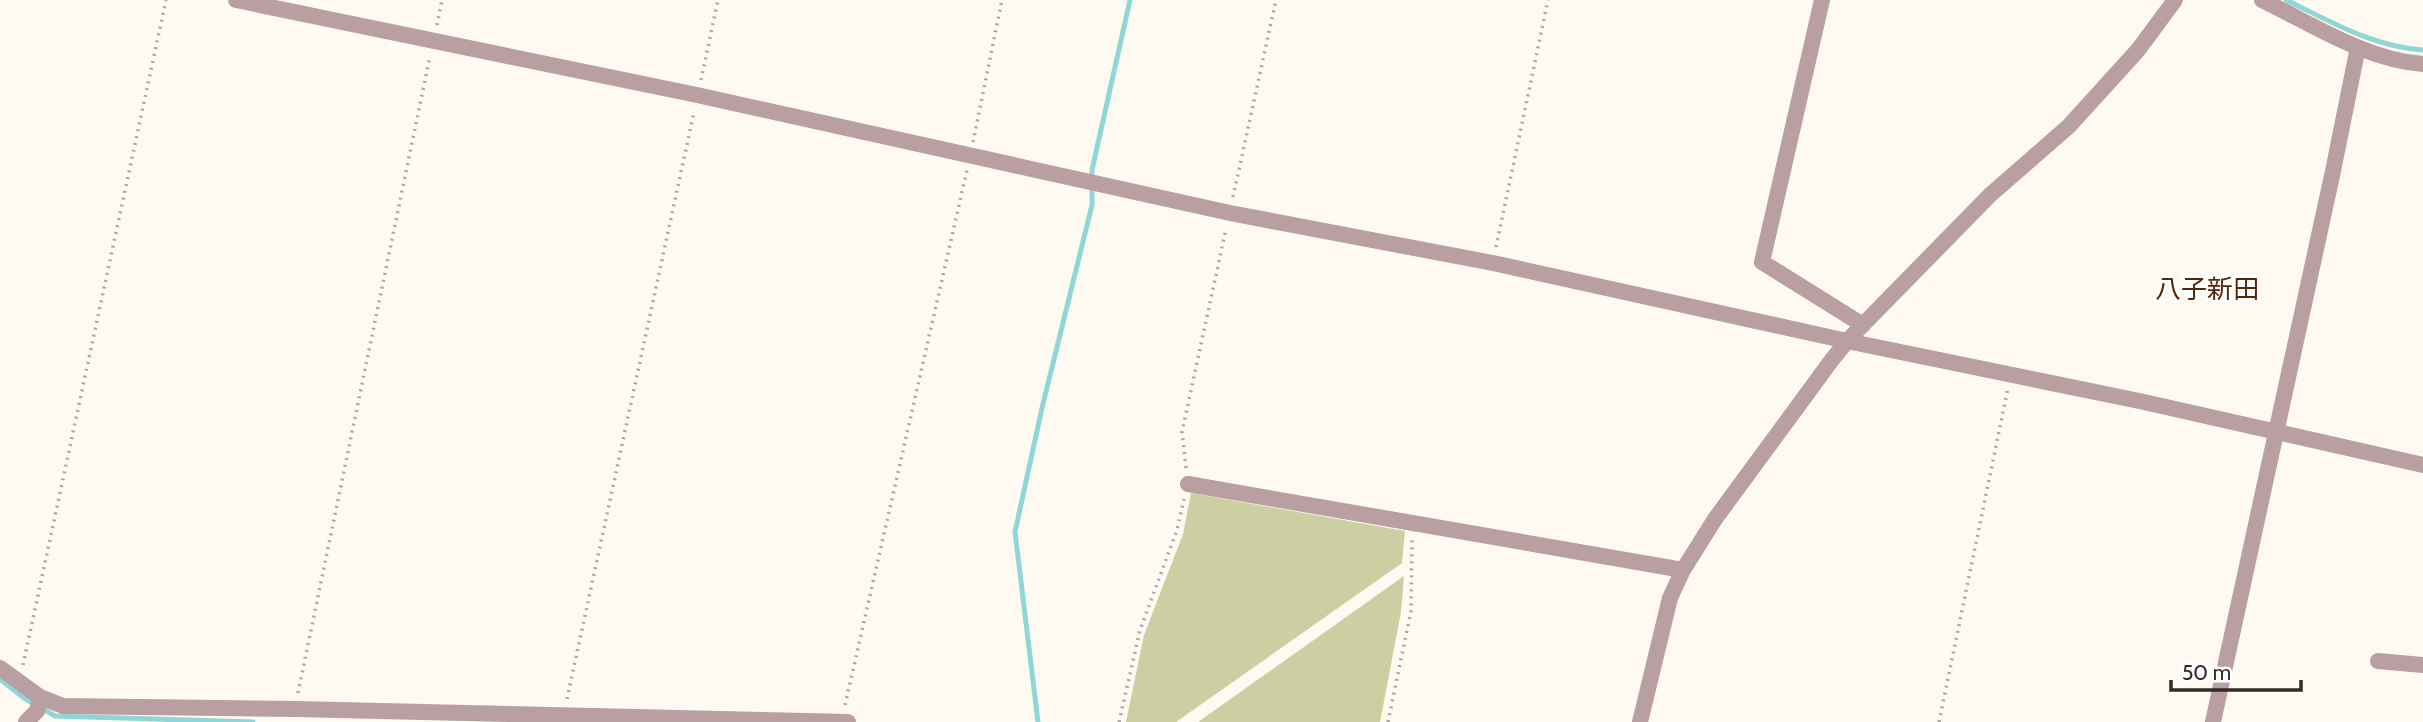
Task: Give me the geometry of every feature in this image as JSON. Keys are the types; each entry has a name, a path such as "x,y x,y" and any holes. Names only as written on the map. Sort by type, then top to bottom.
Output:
{"street":[{"path":"236,0 697,95 1230,213 1493,263 2423,465"},
{"path":"1822,0 1762,262 1863,325"},
{"path":"1640,722 1670,598 1684,570 1715,520 1847,341 1990,195 2069,126 2138,50 2175,0"},
{"path":"2262,0 2358,47 2401,62 2423,64"},
{"path":"2213,722 2358,47"},
{"path":"1188,484 1684,570"},
{"path":"2378,660 2423,665"},
{"path":"0,668 40,697 63,706 296,715 845,721"},
{"path":"26,722 37,711 40,697"}],"path":[{"path":"20,683 166,0"},
{"path":"296,715 442,0"},
{"path":"563,719 718,0"},
{"path":"845,721 1002,0"},
{"path":"1119,722 1140,630 1177,530 1188,484 1182,432 1276,0"},
{"path":"1493,263 1548,0"},
{"path":"1939,722 2010,374"},
{"path":"1388,722 1411,611 1412,522"}],"green space":[{"path":"1191,493 1405,531 1402,563 1176,722 1126,722 1144,635 1183,534"},
{"path":"1404,576 1401,612 1380,722 1198,722"}],"waterway":[{"path":"1038,722 1015,532 1042,408 1092,205 1092,170 1130,0"},
{"path":"2286,0 2369,38 2423,50"},
{"path":"0,679 24,698 55,716 253,722"}],"district":[{"name":"八子新田","path":"2207,289"}]}
